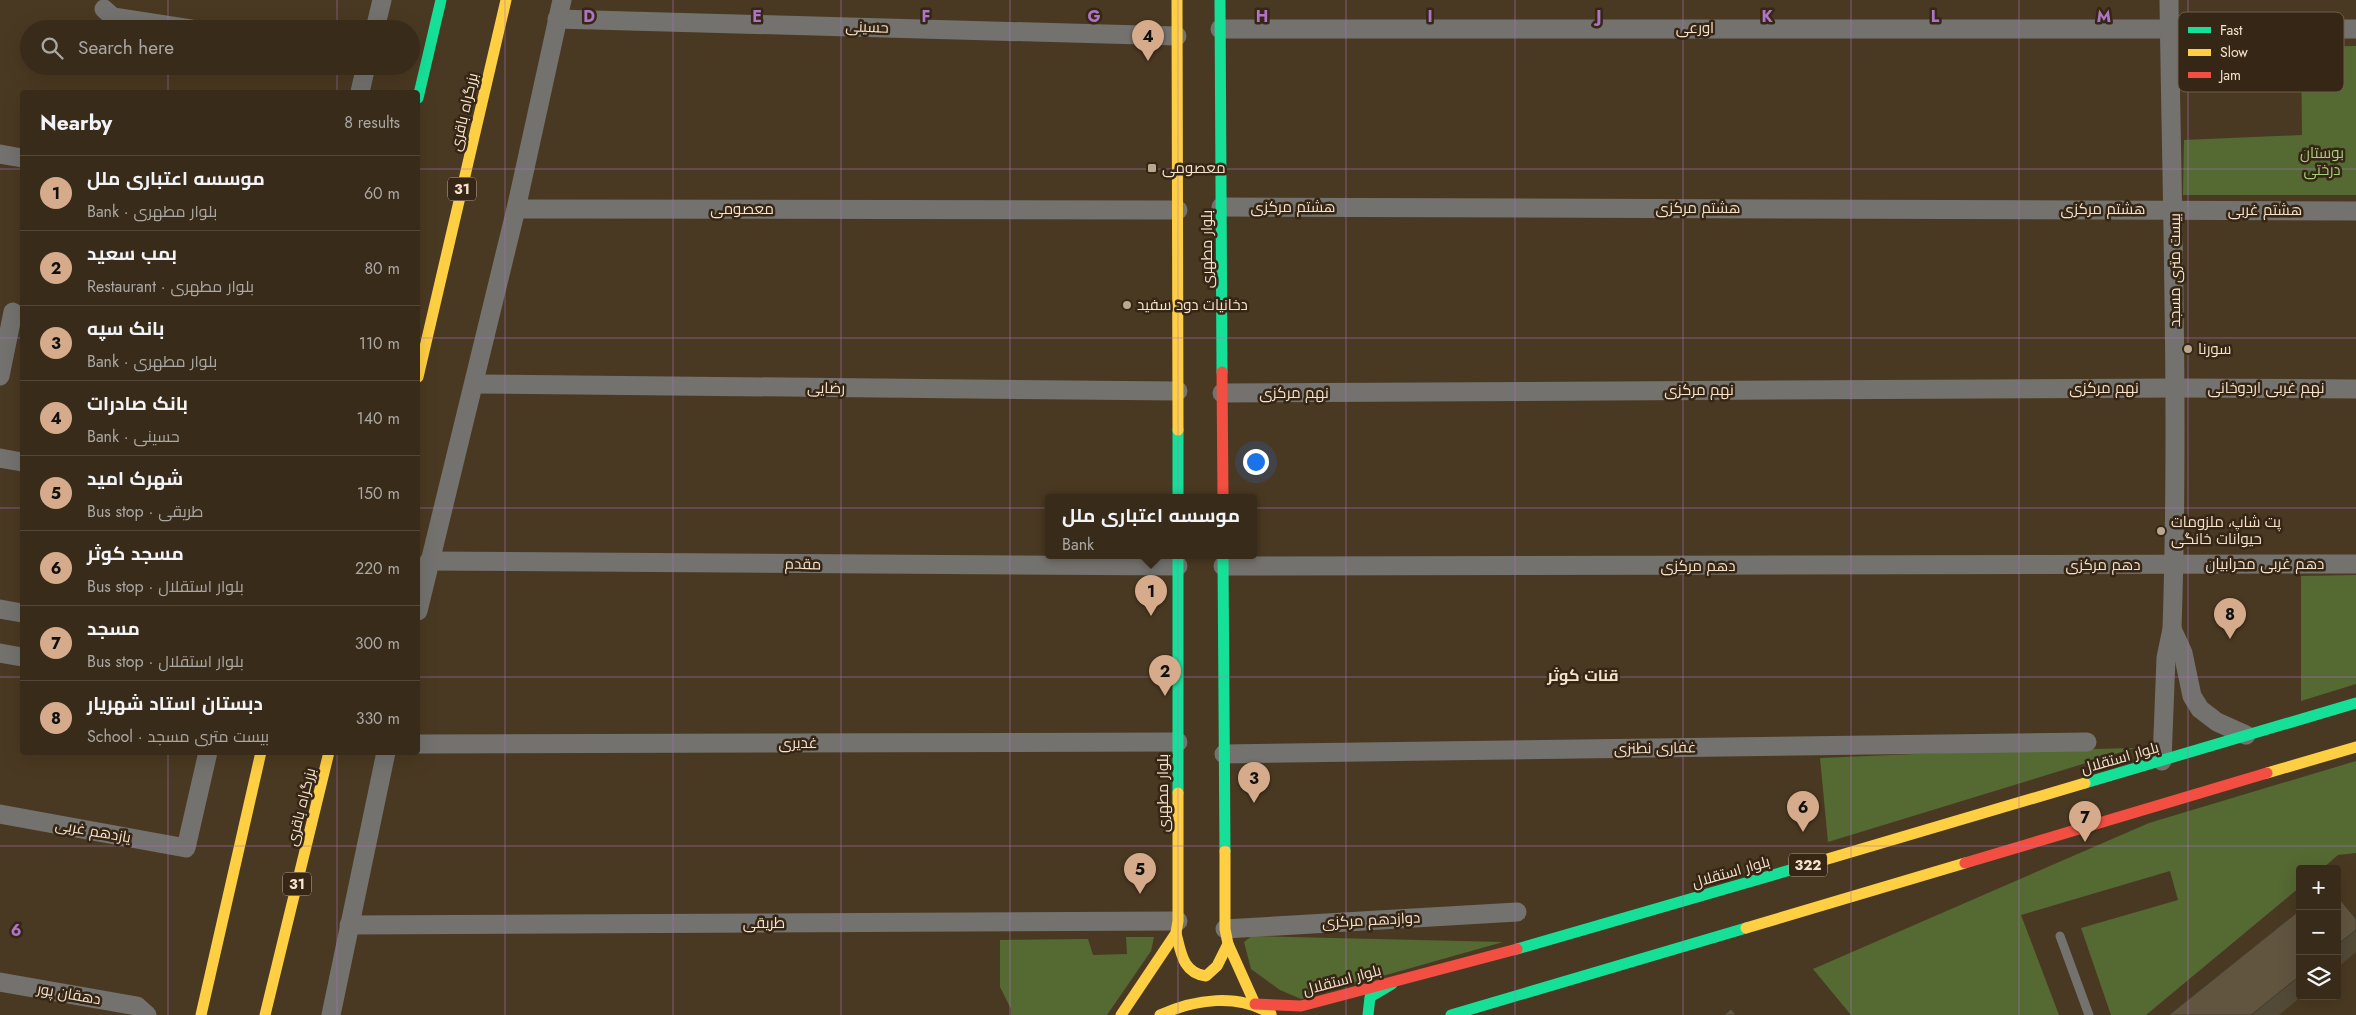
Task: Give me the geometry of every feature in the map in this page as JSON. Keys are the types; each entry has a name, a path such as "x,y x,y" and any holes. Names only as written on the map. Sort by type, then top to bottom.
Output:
{"main road":[{"path":"420,90 442,0"},
{"name":"بزرگراه باقری","path":"420,368 506,0"},
{"name":"بلوار مطهری","path":"1177,0 1178,494"},
{"name":"بلوار مطهری","path":"1220,0 1223,494"},
{"path":"1223,560 1227,937 1255,1004 1272,1015"},
{"name":"بلوار مطهری","path":"1178,561 1177,927 1187,969 1196,976 1206,976 1217,966 1227,937"},
{"name":"بلوار استقلال","path":"1160,1015 1186,1006 1208,1002 1228,1001 1301,1006 1555,939 2356,703"},
{"path":"1451,1015 2356,747"},
{"path":"201,1015 260,755"},
{"name":"بزرگراه باقری","path":"265,1015 329,755"},
{"path":"1121,1015 1177,927"},
{"path":"1368,1015 1370,997 1398,980"}],"street":[{"path":"377,20 382,0"},
{"path":"420,601 428,561 475,384 562,0"},
{"name":"بیست متری مسجد","path":"2162,761 2166,658 2172,629 2176,388 2169,0"},
{"path":"104,9 113,18 127,20"},
{"name":"حسینی","path":"557,19 1177,36"},
{"name":"اورعی","path":"1220,29 2178,28"},
{"path":"360,90 364,75"},
{"path":"0,154 20,158"},
{"name":"هشتم مرکزی","path":"1221,207 2174,210"},
{"name":"معصومی","path":"516,209 1178,210"},
{"name":"هشتم غربی","path":"2174,210 2356,211"},
{"path":"0,376 12,312"},
{"name":"رضایی","path":"475,384 1178,391"},
{"name":"نهم مرکزی","path":"1222,393 2176,388"},
{"name":"نهم غربی اردوخانی","path":"2176,388 2356,389"},
{"path":"0,458 20,462"},
{"name":"دهم مرکزی","path":"1223,560 2174,565"},
{"name":"مقدم","path":"428,561 1178,561"},
{"name":"دهم غربی محرابیان","path":"2174,565 2356,564"},
{"path":"0,610 20,613"},
{"name":"بیست متری مسجد","path":"2172,629 2183,653 2186,675 2192,696 2200,709 2217,722 2246,735"},
{"path":"0,653 20,657"},
{"name":"غدیری","path":"420,744 1178,742"},
{"name":"غفاری نطنزی","path":"1224,754 2087,742"},
{"name":"یازدهم غربی","path":"0,814 186,848 207,755"},
{"path":"331,1015 385,755"},
{"name":"دوازدهم مرکزی","path":"1227,937 1517,912"},
{"name":"طریقی","path":"349,925 1177,927"},
{"name":"دهقان پور","path":"0,982 142,1011"}],"lane":[{"path":"2060,936 2089,1015"}],"green space":[{"name":"بوستان درختی","path":"2344,46 2356,46 2356,195 2183,195 2184,140 2302,135 2302,92 2344,92"},
{"path":"2356,575 2356,684 2301,701 2301,576"},
{"path":"2135,748 1828,842 1820,758"},
{"path":"2356,761 2356,853 2338,855 2327,865 2296,865 2296,890 2146,1015 2111,1015 2081,928 2178,900 2170,871 2021,915 2059,1015 1851,1015 1813,969 2149,823"},
{"path":"1252,936 1503,942 1301,999 1280,990 1251,969 1244,942"},
{"path":"1126,937 1154,937 1151,951 1107,1015 1011,1015 1011,1009 1000,987 1000,940 1088,939 1093,955 1127,954"}],"building":[{"path":"2341,901 2356,919 2356,930 2341,942"},
{"path":"2296,913 2296,979 2251,1015 2169,1015"},
{"path":"1731,1009 1736,1015 1724,1015"}],"traffic: fast":[{"path":"420,90 441,0"},
{"path":"1220,0 1222,372"},
{"path":"1178,430 1178,494"},
{"path":"1178,559 1178,793"},
{"path":"1223,559 1225,851"},
{"path":"2085,783 2356,703"},
{"path":"1517,949 1797,868"},
{"path":"1451,1015 1746,928"},
{"path":"1368,1015 1370,997 1392,984"}],"traffic: slow":[{"path":"420,368 506,0"},
{"path":"1177,0 1178,430"},
{"path":"2267,773 2356,747"},
{"path":"201,1015 260,755"},
{"path":"265,1015 328,755"},
{"path":"1797,868 2085,783"},
{"path":"1121,1015 1176,933 1178,921 1178,793"},
{"path":"1225,851 1225,929 1228,944 1255,1004"},
{"path":"1746,928 1965,863"},
{"path":"1176,933 1184,961 1192,971 1206,976 1217,966 1228,944"},
{"path":"1160,1015 1187,1005 1216,1001 1245,1003 1271,1014"}],"traffic: jam":[{"path":"1222,372 1223,494"},
{"path":"1965,863 2267,773"},
{"path":"1255,1004 1301,1006 1517,949"}],"place":[{"name":"بانک صادرات","path":"1148,61"},
{"name":"معصومی","path":"1152,168"},
{"name":"دخانیات دود سفید","path":"1127,305"},
{"name":"سورنا","path":"2188,349"},
{"name":"پت شاپ، ملزومات حیوانات خانگی","path":"2161,531"},
{"name":"موسسه اعتباری ملل","path":"1151,616"},
{"name":"دبستان استاد شهریار","path":"2230,639"},
{"name":"بمب سعید","path":"1165,696"},
{"name":"بانک سپه","path":"1254,803"},
{"name":"مسجد کوثر","path":"1803,832"},
{"name":"مسجد","path":"2085,842"},
{"name":"شهرک امید","path":"1140,894"}],"district":[{"name":"قنات کوثر","path":"1583,675"}]}
